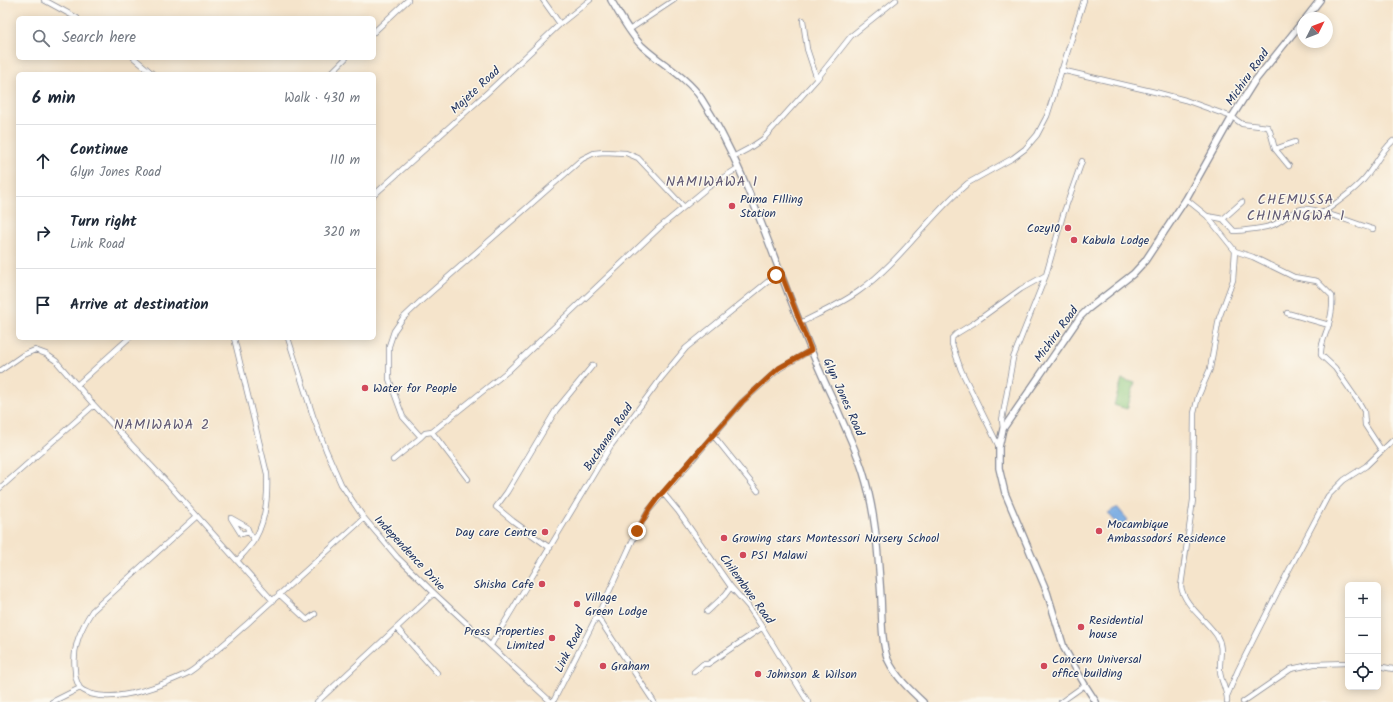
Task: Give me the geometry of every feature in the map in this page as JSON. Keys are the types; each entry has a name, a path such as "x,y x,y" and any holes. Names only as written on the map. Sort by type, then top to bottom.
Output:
{"street":[{"path":"44,0 74,16"},
{"path":"542,0 560,24"},
{"name":"Majete Road","path":"376,193 488,92 560,24 590,0"},
{"name":"Glyn Jones Road","path":"611,0 629,30 641,45 687,81 699,96 738,168 811,350 856,450 870,494 878,544 883,632 889,661 907,687 924,702"},
{"path":"629,30 674,0"},
{"path":"733,157 748,150 763,139 817,79 851,36 896,0"},
{"path":"800,323 840,304 859,292 895,259 968,183 1013,158 1025,149 1037,135 1047,116 1084,0"},
{"path":"1311,12 1320,0"},
{"path":"376,30 405,1"},
{"path":"803,20 807,48 817,79"},
{"name":"Michiru Road","path":"1096,702 1064,648 1047,592 1005,493 999,468 999,447 1004,429 1080,317 1138,269 1186,199 1232,117 1254,82 1297,28"},
{"path":"136,60 151,72"},
{"path":"332,72 344,60"},
{"path":"1061,70 1192,102 1232,117 1242,124 1268,127 1275,149 1289,166"},
{"path":"1275,149 1295,142"},
{"path":"1323,213 1364,179 1388,146 1393,142"},
{"path":"421,437 403,418 389,379 389,346 394,331 403,318 421,301 582,159 594,153 604,152 626,153 638,158 684,206"},
{"path":"1004,429 1002,420 1013,358 1046,275 1063,215 1082,161"},
{"path":"393,460 425,433 432,432 508,371 660,227 707,188 738,168"},
{"path":"1186,199 1207,216 1235,251 1253,257 1294,276 1311,279 1323,285 1332,296 1333,307 1329,325 1320,350 1321,355 1335,368 1360,404 1364,411 1365,425 1382,451"},
{"path":"1223,219 1242,202"},
{"path":"1207,216 1223,219 1231,228 1237,231 1272,226 1292,213 1304,208 1373,229"},
{"path":"1227,702 1227,696 1220,674 1220,641 1212,629 1187,600 1183,594 1181,586 1193,500 1194,413 1198,397 1210,369 1219,318 1233,280 1235,251"},
{"name":"Buchanan Road","path":"491,645 610,447 662,377 686,348 753,293 776,275 781,273"},
{"path":"999,447 961,370 952,344 952,338 1021,289 1046,275"},
{"path":"1286,313 1329,325"},
{"path":"77,385 128,340"},
{"path":"234,340 267,474 268,495 260,530 237,561"},
{"name":"Independence Drive","path":"289,340 313,416 326,450 341,484 364,518 397,557 552,702"},
{"path":"0,371 23,355 35,350 46,354 56,361 94,405 164,478 273,601"},
{"name":"Link Road","path":"552,702 597,616 637,531 649,510 742,402 779,368 811,350"},
{"path":"550,548 513,522 496,507 507,492 556,410 593,365"},
{"path":"0,488 94,405"},
{"path":"432,432 468,479"},
{"path":"713,435 758,491"},
{"path":"1227,696 1238,670 1328,496 1344,480 1366,466 1393,440"},
{"name":"Chilembwe Road","path":"663,493 678,511 731,587 748,606 763,627 808,702"},
{"path":"197,516 92,611 81,628 74,651 74,664 76,678 80,688 85,692 111,697 124,696 164,684 189,673 273,601 364,518"},
{"path":"249,532 254,540"},
{"path":"707,612 725,595 731,587"},
{"path":"317,702 434,593"},
{"path":"279,594 307,620 315,614"},
{"path":"597,616 654,702"},
{"path":"694,672 703,664 708,664 763,627"},
{"path":"397,628 437,673"},
{"path":"1243,702 1290,669 1314,664 1345,664"},
{"path":"1381,667 1393,669"},
{"path":"1061,702 1085,685"},
{"path":"52,702 80,688"}],"green space":[{"path":"1122,379 1135,383 1127,409 1114,405"}],"water":[{"path":"1117,507 1128,520 1120,527 1108,513"}],"place":[{"name":"Puma FIlling Station","path":"732,206"},
{"name":"Cozy10","path":"1068,228"},
{"name":"Kabula Lodge","path":"1074,240"},
{"name":"Water for People","path":"365,388"},
{"name":"Mocambique Ambassodorś Residence","path":"1099,531"},
{"name":"Day care Centre","path":"545,532"},
{"name":"Growing stars Montessori Nursery School","path":"724,538"},
{"name":"PSI Malawi","path":"743,555"},
{"name":"Shisha Cafe","path":"542,584"},
{"name":"Village Green Lodge","path":"577,604"},
{"name":"Residential house","path":"1081,627"},
{"name":"Press Properties Limited","path":"552,638"},
{"name":"Graham","path":"603,666"},
{"name":"Concern Universal office building","path":"1044,666"},
{"name":"Johnson & Wilson","path":"758,674"}],"district":[{"name":"NAMIWAWA 1","path":"712,181"},
{"name":"CHEMUSSA CHINANGWA 1","path":"1296,208"},
{"name":"NAMIWAWA 2","path":"162,424"}],"route":[{"path":"637,531 657,499 742,402 779,368 811,350 781,273 776,275"}]}
